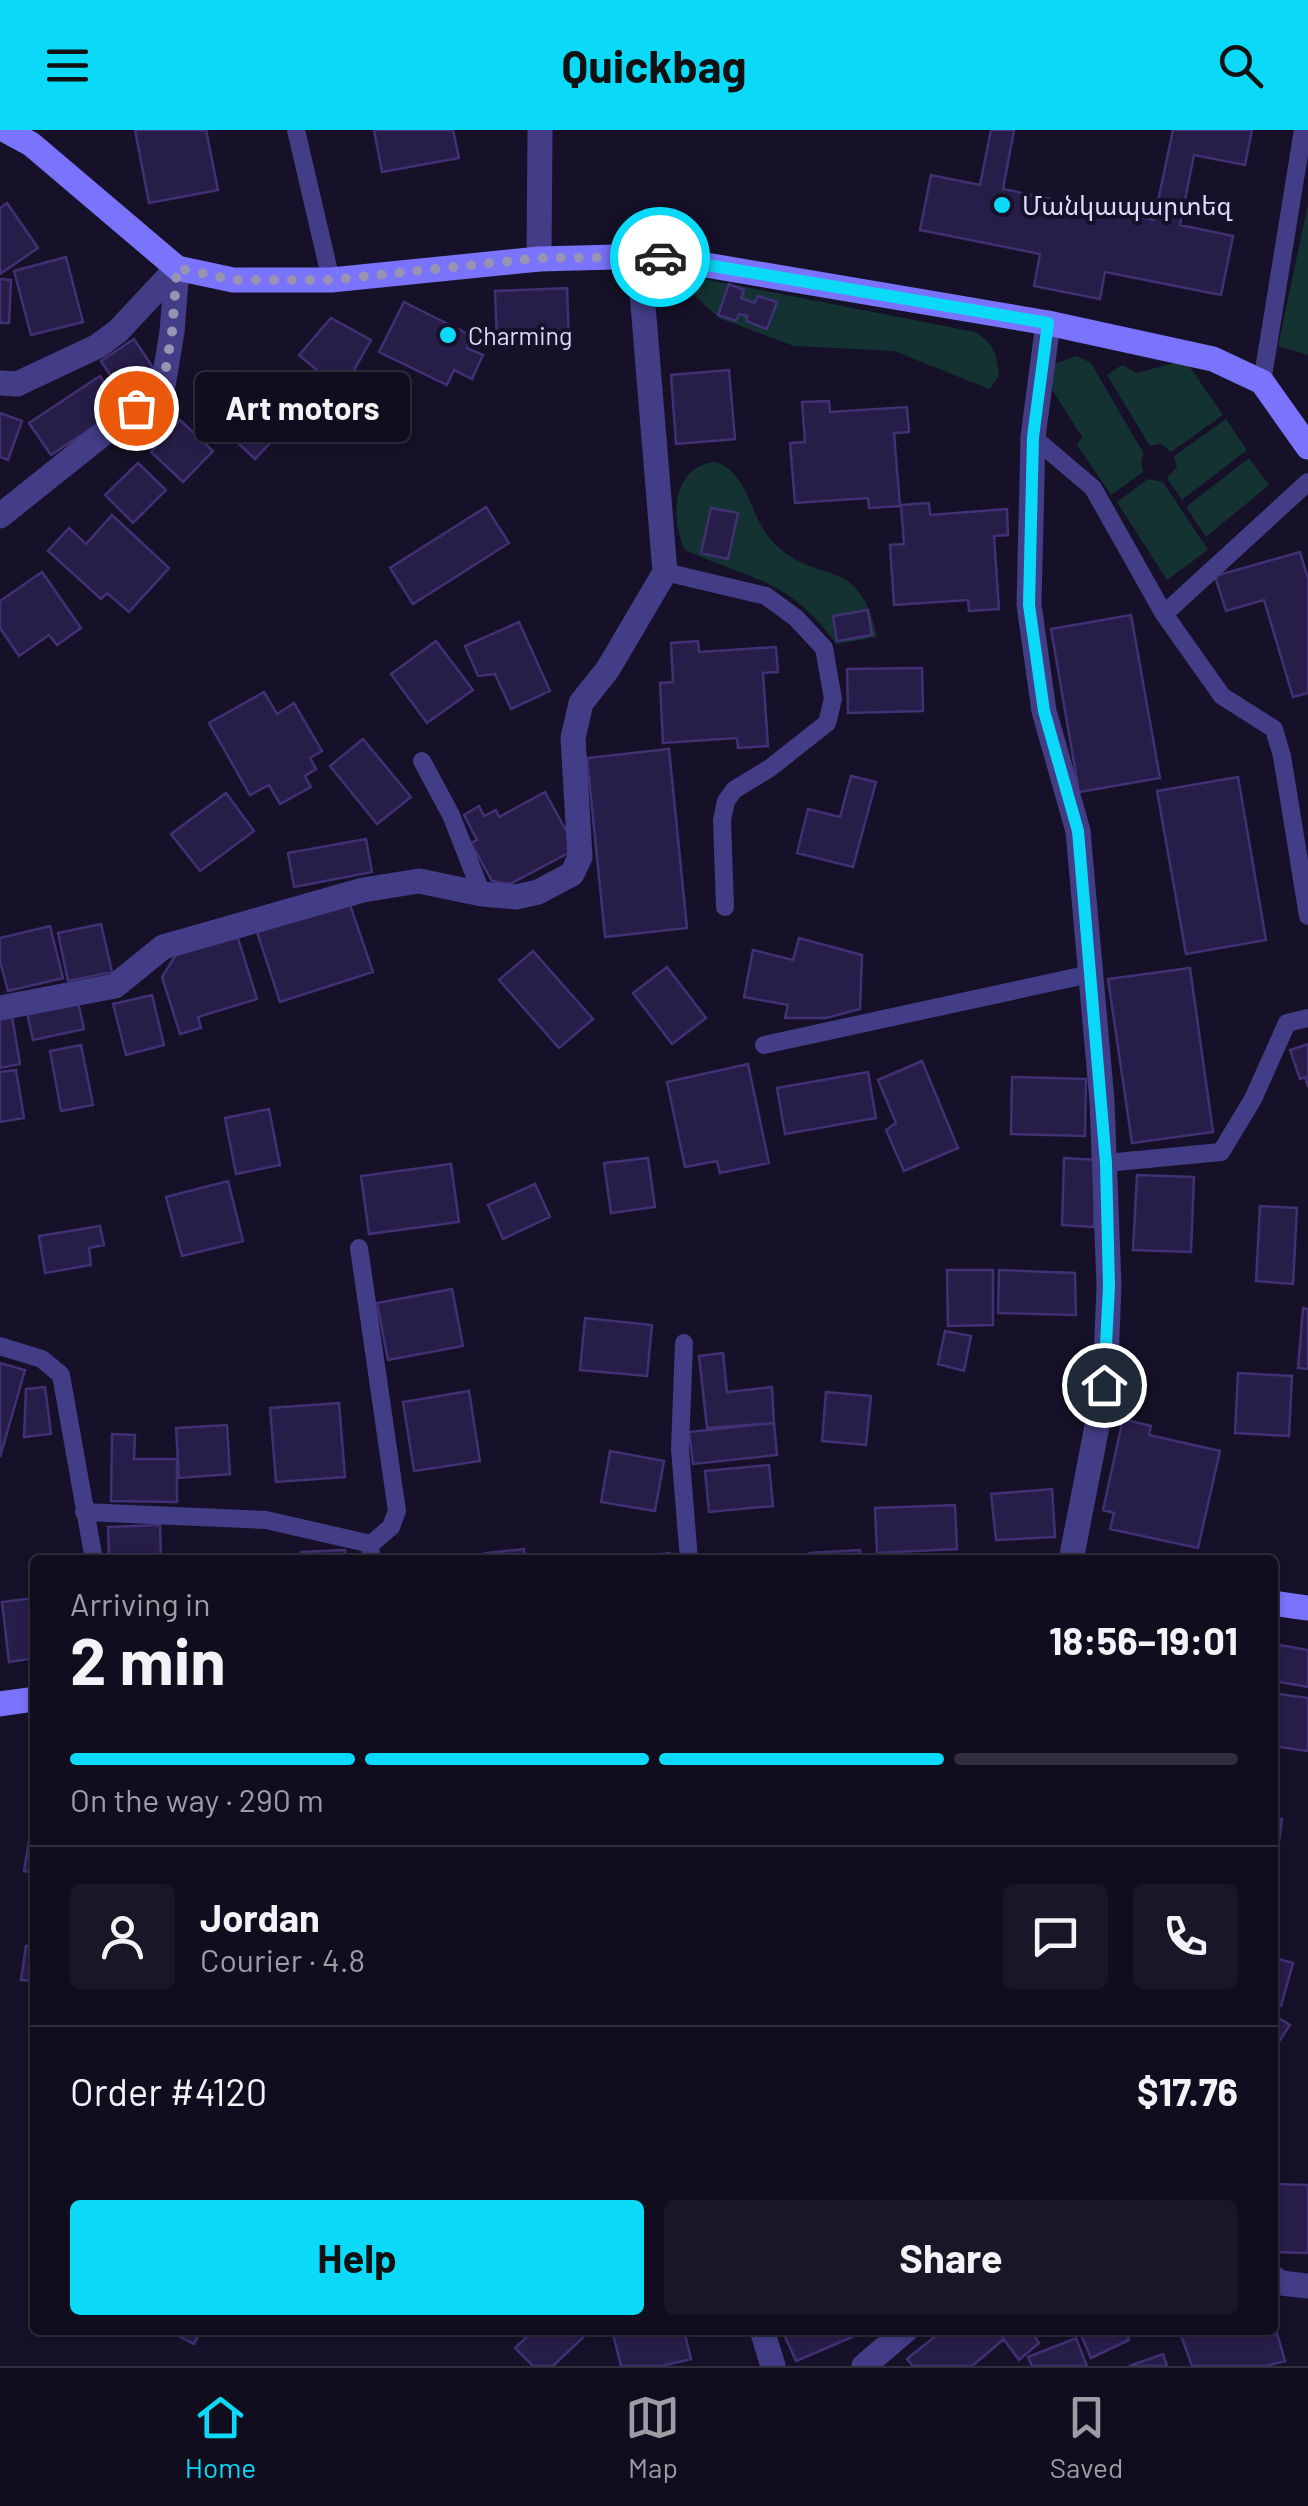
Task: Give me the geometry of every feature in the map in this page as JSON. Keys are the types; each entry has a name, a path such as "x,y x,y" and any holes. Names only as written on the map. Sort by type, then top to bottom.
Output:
{"street":[{"path":"4,130 31,144 177,268 233,280 331,280 539,258 653,256 1048,323 1213,359 1262,382 1307,440"},
{"path":"539,258 540,130"},
{"path":"0,1008 115,986 163,947 363,890 419,881 516,897 538,892 572,874 580,858 572,738 581,703 608,669 665,572 642,293 653,256"},
{"path":"0,383 18,384 98,346 118,331 177,268"},
{"path":"0,516 163,386 177,268"},
{"path":"1048,323 1033,437 1029,605 1044,711 1078,831 1106,1163 1109,1286 1104,1385 1072,1555"},
{"path":"1278,1604 1308,1608"},
{"path":"0,1704 30,1700"},
{"path":"1278,2282 1308,2286"},
{"path":"764,2335 773,2366"},
{"path":"864,2366 900,2335"}],"lane":[{"path":"296,130 331,280"},
{"path":"1262,382 1303,130"},
{"path":"1033,437 1093,488 1164,614 1222,696 1274,730 1282,756 1308,916"},
{"path":"1164,614 1308,482"},
{"path":"665,572 766,596 796,618 824,648 833,699 828,723 734,790 726,801 722,820 725,907"},
{"path":"422,762 451,815 482,894"},
{"path":"764,1045 1090,974"},
{"path":"1106,1163 1222,1152 1253,1098 1287,1023 1308,1018"},
{"path":"84,1512 266,1520 370,1552 392,1527 396,1511 359,1248"},
{"path":"684,1343 680,1449 689,1555"},
{"path":"0,1346 42,1360 61,1376 93,1555"}],"green space":[{"path":"1308,204 1308,355 1278,346"},
{"path":"699,278 975,332 993,350 999,376 989,389 894,351 794,346 719,318 692,293"},
{"path":"1077,356 1091,363 1144,454 1143,472 1111,495 1077,445 1082,437 1048,383 1054,364"},
{"path":"1185,360 1223,415 1171,452 1161,444 1150,446 1107,375 1122,365 1137,373"},
{"path":"1226,419 1247,450 1182,500 1167,478 1177,467 1174,456"},
{"path":"1249,458 1269,485 1206,537 1186,507"},
{"path":"716,462 736,476 774,543 807,565 836,575 860,593 877,637 836,644 802,606 785,594 685,550 677,524 678,496 690,473 701,465"},
{"path":"1148,479 1163,482 1208,550 1167,580 1117,502"}],"building":[{"path":"135,130 206,130 218,190 149,203"},
{"path":"374,130 453,130 459,158 382,172"},
{"name":"Մանկապարտեզ","path":"991,130 1014,130 1003,189 1154,220 1173,130 1252,130 1245,165 1194,155 1180,225 1233,236 1221,295 1105,272 1100,299 1034,286 1040,254 920,230 931,175 980,185"},
{"path":"7,203 38,248 0,274 0,208"},
{"path":"66,257 83,322 31,335 14,271"},
{"path":"0,279 11,280 9,323 0,323"},
{"path":"729,284 744,290 741,298 755,303 758,296 777,302 767,329 746,321 747,316 739,314 736,321 718,315"},
{"path":"567,288 569,340 497,343 495,291"},
{"path":"404,302 472,336 467,348 483,355 472,379 454,370 447,385 379,352"},
{"path":"331,318 371,340 342,391 299,355"},
{"path":"134,339 156,372 122,393 101,361"},
{"path":"729,370 735,439 676,444 671,375"},
{"path":"238,371 263,395 248,411 276,437 255,459 202,409"},
{"path":"100,376 122,408 51,455 29,423"},
{"path":"829,401 830,412 907,407 909,432 894,433 900,506 869,508 868,498 795,503 790,443 805,442 802,402"},
{"path":"0,413 22,421 8,460 0,457"},
{"path":"180,420 213,451 183,482 151,452"},
{"path":"138,463 166,490 133,523 105,495"},
{"path":"929,503 930,515 1007,509 1008,535 994,536 999,609 969,611 968,600 894,605 890,545 904,544 901,505"},
{"path":"486,507 509,543 413,604 390,568"},
{"path":"711,508 738,513 728,559 701,553"},
{"path":"112,515 169,568 129,612 107,593 101,599 48,551 69,528 86,544"},
{"path":"1300,552 1308,579 1308,693 1293,697 1264,600 1226,611 1215,576"},
{"path":"42,572 81,628 57,645 49,635 19,656 0,628 0,601"},
{"path":"868,610 872,635 837,641 833,616"},
{"path":"1131,615 1160,778 1079,792 1051,629"},
{"path":"519,622 550,691 511,709 495,674 478,676 465,646"},
{"path":"436,641 473,690 427,723 391,674"},
{"path":"698,641 699,652 776,647 778,672 763,673 768,746 738,748 737,738 663,743 660,683 673,682 671,643"},
{"path":"922,668 923,711 848,713 847,669"},
{"path":"264,692 277,714 294,703 322,751 310,758 316,769 305,776 311,787 280,804 269,785 250,795 209,723"},
{"path":"363,739 411,797 377,824 330,766"},
{"path":"669,749 687,928 605,937 587,758"},
{"path":"851,776 876,782 853,867 797,853 808,809 840,817"},
{"path":"1238,777 1266,940 1186,954 1157,791"},
{"path":"545,792 576,849 510,884 492,881 471,843 477,840 464,815 479,806 484,816 496,810 499,817"},
{"path":"226,793 254,831 200,871 171,834"},
{"path":"366,839 372,872 294,887 288,853"},
{"path":"349,902 373,972 280,1002 257,932"},
{"path":"101,924 112,972 68,981 58,933"},
{"path":"50,926 63,978 8,991 0,961 0,938"},
{"path":"236,932 257,999 198,1017 201,1028 180,1034 162,977 179,950"},
{"path":"799,938 862,955 860,1009 826,1018 785,1018 788,1005 744,997 753,950 793,960"},
{"path":"533,951 593,1019 559,1048 499,980"},
{"path":"667,967 706,1018 672,1044 633,993"},
{"path":"1190,968 1213,1132 1132,1143 1108,979"},
{"path":"152,995 164,1045 126,1055 113,1004"},
{"path":"78,1002 84,1029 33,1040 27,1013"},
{"path":"12,1016 20,1064 0,1068 0,1018"},
{"path":"1308,1044 1308,1087 1305,1077 1300,1079 1290,1050"},
{"path":"81,1045 93,1105 61,1111 50,1051"},
{"path":"922,1061 958,1148 904,1171 886,1130 896,1123 878,1080"},
{"path":"748,1064 769,1163 720,1173 717,1161 685,1167 667,1082"},
{"path":"16,1070 24,1118 0,1122 0,1072"},
{"path":"868,1072 876,1118 785,1134 777,1088"},
{"path":"1012,1077 1086,1079 1085,1136 1011,1134"},
{"path":"269,1109 280,1165 236,1174 225,1118"},
{"path":"648,1158 655,1207 611,1213 604,1163"},
{"path":"1064,1158 1097,1160 1094,1227 1062,1225"},
{"path":"451,1164 459,1222 369,1234 361,1176"},
{"path":"1137,1175 1194,1177 1191,1252 1133,1250"},
{"path":"228,1181 243,1241 182,1256 166,1197"},
{"path":"535,1184 550,1217 503,1239 488,1205"},
{"path":"1260,1206 1297,1208 1293,1284 1256,1281"},
{"path":"100,1226 104,1245 89,1248 91,1265 45,1273 39,1236"},
{"path":"947,1270 993,1270 993,1325 948,1326"},
{"path":"999,1270 1075,1273 1076,1315 998,1313"},
{"path":"452,1289 463,1346 388,1360 377,1303"},
{"path":"1303,1308 1308,1309 1308,1369 1298,1368"},
{"path":"585,1318 652,1325 647,1376 580,1370"},
{"path":"945,1331 971,1336 964,1371 938,1364"},
{"path":"723,1353 727,1392 772,1387 774,1423 707,1428 699,1356"},
{"path":"0,1363 25,1370 0,1457"},
{"path":"1238,1373 1292,1376 1289,1436 1235,1433"},
{"path":"45,1387 51,1434 24,1437 26,1389"},
{"path":"469,1391 480,1461 414,1471 403,1402"},
{"path":"826,1392 871,1396 866,1445 822,1441"},
{"path":"339,1403 345,1477 276,1482 270,1408"},
{"path":"1123,1419 1151,1426 1149,1435 1220,1451 1198,1548 1110,1529 1114,1513 1103,1510"},
{"path":"774,1423 777,1455 693,1464 689,1432"},
{"path":"227,1425 230,1474 179,1478 176,1428"},
{"path":"112,1434 135,1435 134,1459 177,1459 177,1502 111,1501"},
{"path":"610,1451 664,1461 655,1511 601,1502"},
{"path":"769,1465 773,1506 709,1512 705,1471"},
{"path":"1052,1489 1055,1537 996,1540 991,1494"},
{"path":"955,1505 957,1549 877,1553 875,1508"},
{"path":"160,1525 161,1555 109,1555 108,1527"},
{"path":"524,1549 525,1555 485,1555"},
{"path":"345,1550 346,1555 301,1555 301,1552"},
{"path":"860,1550 860,1555 810,1553"},
{"path":"30,1599 30,1659 9,1662 2,1602"},
{"path":"1280,1645 1308,1650 1308,1687 1278,1682"},
{"path":"1278,1694 1308,1698 1308,1751 1278,1747"},
{"path":"30,1835 30,1872 24,1871"},
{"path":"26,1946 30,1946 30,1981 21,1980"},
{"path":"1278,1959 1293,1963 1281,2006 1278,2005"},
{"path":"1278,2018 1290,2025 1278,2043"},
{"path":"1278,2184 1308,2185 1308,2253 1278,2252"},
{"path":"177,2335 198,2335 194,2344"},
{"path":"529,2335 586,2335 553,2366 533,2366 515,2348"},
{"path":"613,2335 685,2335 691,2359 662,2366 621,2366"},
{"path":"784,2335 857,2335 796,2361"},
{"path":"937,2335 1001,2335 1004,2339 972,2366 913,2366 907,2359"},
{"path":"1001,2335 1033,2335 1039,2343 1019,2360"},
{"path":"1081,2335 1128,2335 1129,2340 1091,2358"},
{"path":"1181,2335 1277,2335 1285,2361 1266,2366 1192,2366"},
{"path":"1076,2338 1087,2366 1032,2366 1028,2357"},
{"path":"1163,2354 1167,2366 1129,2366"}],"way so far":[{"path":"136,408 163,386 177,268 233,280 331,280 539,258 660,257"}],"place":[{"name":"Մանկապարտեզ","path":"1002,205"},
{"name":"Charming","path":"448,335"},
{"name":"Art motors","path":"136,408"}],"route":[{"path":"660,257 1048,323 1033,437 1029,605 1044,711 1078,831 1106,1163 1109,1286 1104,1385"}]}
